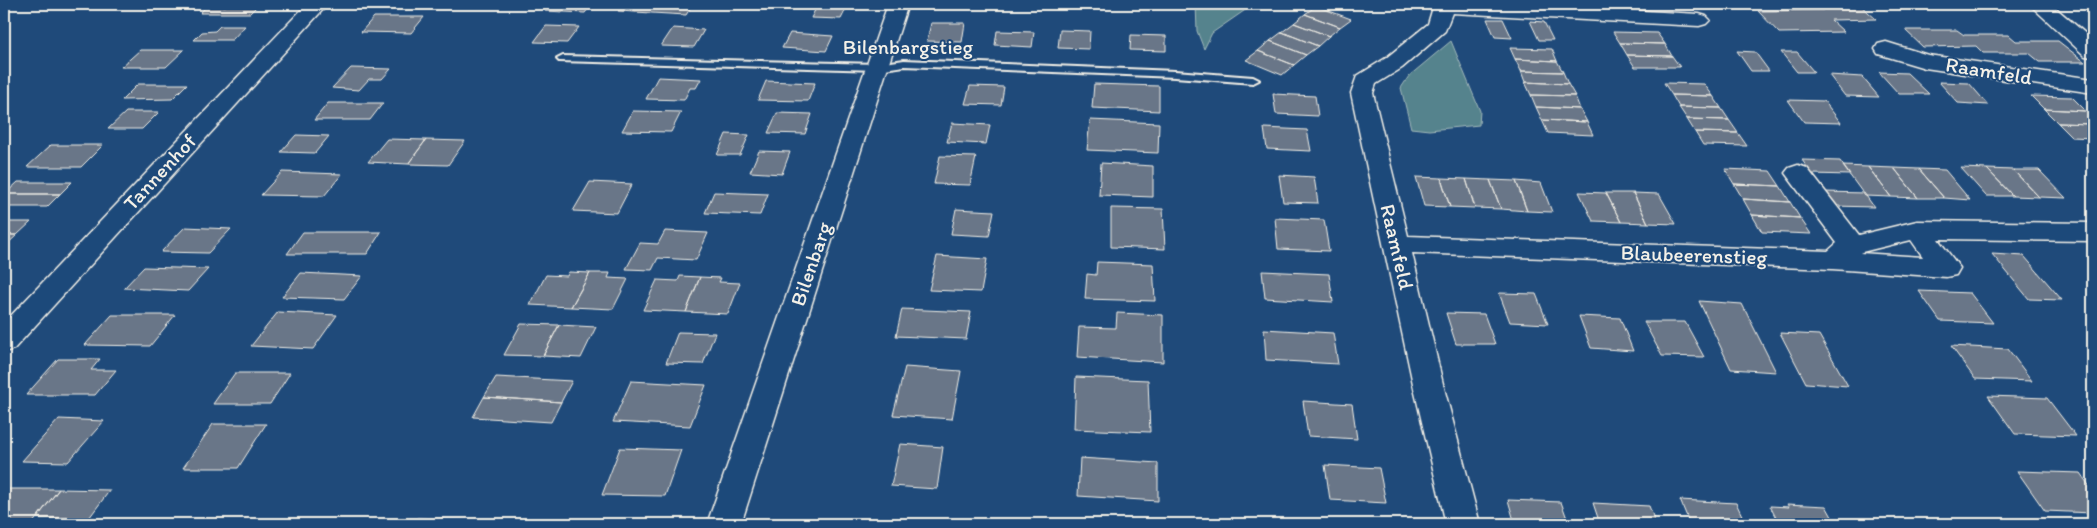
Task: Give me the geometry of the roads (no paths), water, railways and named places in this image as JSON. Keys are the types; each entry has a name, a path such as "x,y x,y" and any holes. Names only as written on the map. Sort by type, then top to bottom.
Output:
{"street":[{"name":"Tannenhof","path":"4,341 318,4"},
{"name":"Bilenbarg","path":"724,524 898,4"},
{"path":"2039,4 2093,51"},
{"path":"1444,5 1699,20"},
{"name":"Raamfeld","path":"1444,5 1438,26 1394,63 1365,81 1362,93 1463,524"},
{"name":"Raamfeld","path":"1886,49 1925,61 2093,86"},
{"path":"1798,173 1842,252"},
{"name":"Blaubeerenstieg","path":"1396,244 1842,252 1946,268 1917,230"},
{"name":"Blaubeerenstieg","path":"1842,252 1917,230 2093,232"}],"lane":[{"name":"Bilenbargstieg","path":"563,59 878,67 904,63 1175,74 1253,80"}]}
